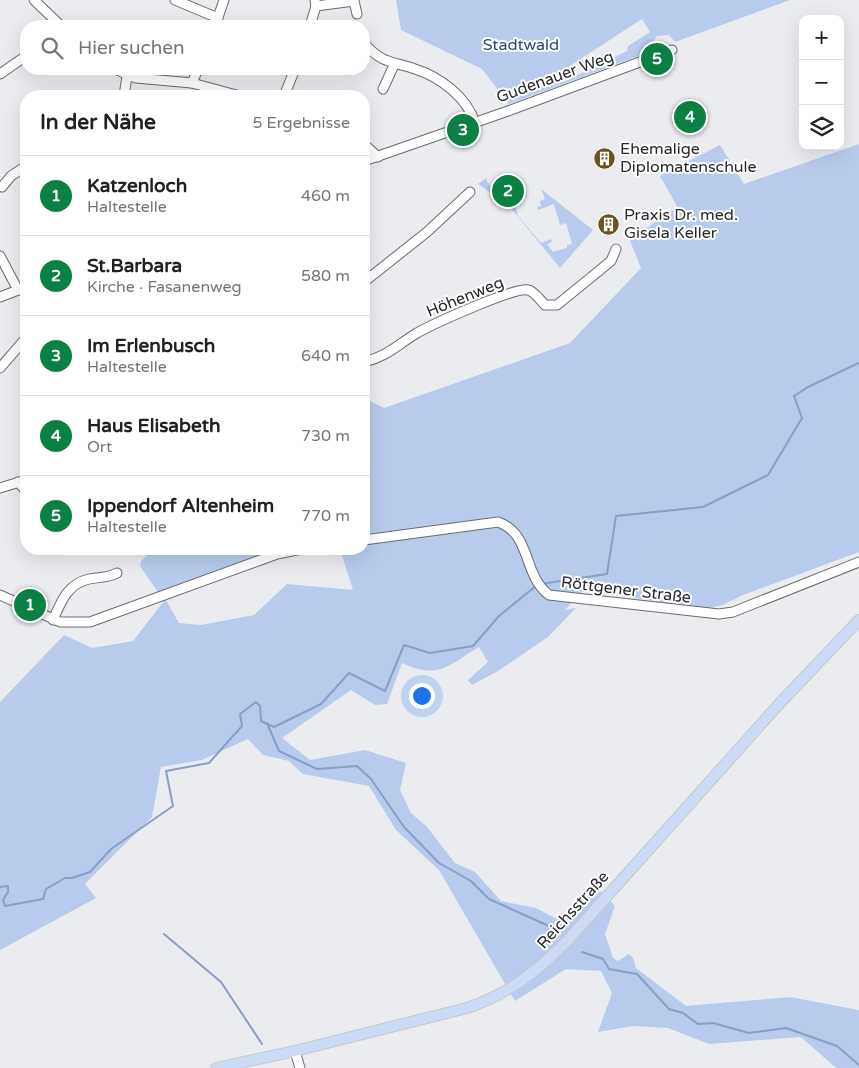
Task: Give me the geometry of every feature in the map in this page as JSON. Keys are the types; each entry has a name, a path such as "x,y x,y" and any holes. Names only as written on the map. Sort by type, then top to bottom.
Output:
{"main road":[{"name":"Reichsstraße","path":"216,1068 295,1051 480,1004 502,994 536,971 567,941 775,709 859,620"}],"street":[{"path":"34,0 53,20"},
{"path":"175,0 212,20"},
{"path":"217,20 224,0"},
{"path":"311,20 315,3 354,0 357,14"},
{"path":"370,49 378,58 394,65 416,69 446,86 463,100 475,123"},
{"name":"Gudenauer Weg","path":"370,159 475,123 672,50"},
{"path":"0,74 20,60"},
{"path":"383,89 394,65"},
{"path":"192,83 195,75"},
{"path":"286,90 293,75"},
{"path":"125,90 128,76 145,80 192,83 218,90"},
{"path":"370,150 378,157"},
{"path":"2,187 11,176 20,170"},
{"path":"370,277 427,232 470,192"},
{"name":"Höhenweg","path":"370,360 382,357 422,331 502,296 531,290 545,305 557,305 611,260 616,249"},
{"path":"0,256 20,285"},
{"path":"0,297 20,289"},
{"path":"0,368 20,345"},
{"path":"0,488 20,482"},
{"name":"Röttgener Straße","path":"370,539 498,522 508,525 517,534 537,585 549,596 719,614 733,612 859,562"},
{"path":"0,595 52,620 74,624 90,622 274,555"},
{"path":"52,620 62,598 74,586 85,580 117,574"},
{"path":"295,1051 300,1068"}],"green space":[{"name":"Stadtwald","path":"396,0 790,0 675,42 669,35 657,36 646,53 509,104 482,69 401,30","holes":["642,19 650,32 628,46 627,51 564,82 559,73"]},
{"path":"859,144 859,552 743,595 723,605 705,609 583,590 565,610 576,608 548,637 498,671 472,685 468,680 488,662 479,647 450,665 434,670 415,668 402,663 387,704 375,705 351,690 282,738 310,760 365,750 406,763 400,790 411,813 427,827 455,863 475,872 501,901 536,908 562,922 598,889 615,906 605,934 613,958 618,961 629,954 633,958 636,968 686,1006 790,997 859,1010 859,1068 836,1068 801,1037 709,1044 668,1028 633,1026 598,1032 612,993 601,971 566,969 515,1001 439,870 396,830 369,786 303,774 289,761 263,755 248,739 202,760 161,767 152,817 85,884 96,898 0,950 0,702 64,635 92,648 133,641 164,601 140,566 141,561 148,555 271,555 194,583 166,600 179,623 201,625 254,615 287,584 353,590 342,555 370,555 370,401 384,408 570,343 641,268 630,241 668,212 678,208 660,176 720,145 744,184"},
{"path":"486,178 489,185 498,190 500,194 504,193 509,196 517,194 518,198 513,200 518,216 541,243 551,239 552,242 547,244 553,252 567,248 567,245 572,244 566,223 560,225 554,204 538,210 537,207 541,206 540,201 545,199 541,189 593,230 560,268 510,207 478,184"}],"waterway":[{"path":"541,584 607,574 616,516 703,507 768,475 802,418 794,396 808,387 859,363"},
{"path":"0,887 8,886 8,892 3,900 5,906 43,899 46,889 65,878 72,878 90,872 111,849 173,806 166,771 209,763 242,726 240,714 256,702 260,706 261,721 274,727 321,704 349,673 385,691 404,645 430,653 473,646 499,616 537,585"},
{"path":"267,723 279,751 317,769 357,766 371,779 404,827 439,863 471,881 489,899 560,931"},
{"path":"164,934 221,982 262,1044"},
{"path":"582,952 603,959 609,969 637,974 669,1009 683,1013 698,1024 713,1023 749,1033 786,1028 837,1046 859,1065"}],"place":[{"name":"Ippendorf Altenheim","path":"657,59"},
{"name":"Haus Elisabeth","path":"690,117"},
{"name":"Im Erlenbusch","path":"463,130"},
{"name":"Ehemalige Diplomatenschule","path":"604,158"},
{"name":"St.Barbara","path":"508,191"},
{"name":"Praxis Dr. med. Gisela Keller","path":"608,224"},
{"name":"Katzenloch","path":"30,605"}]}
